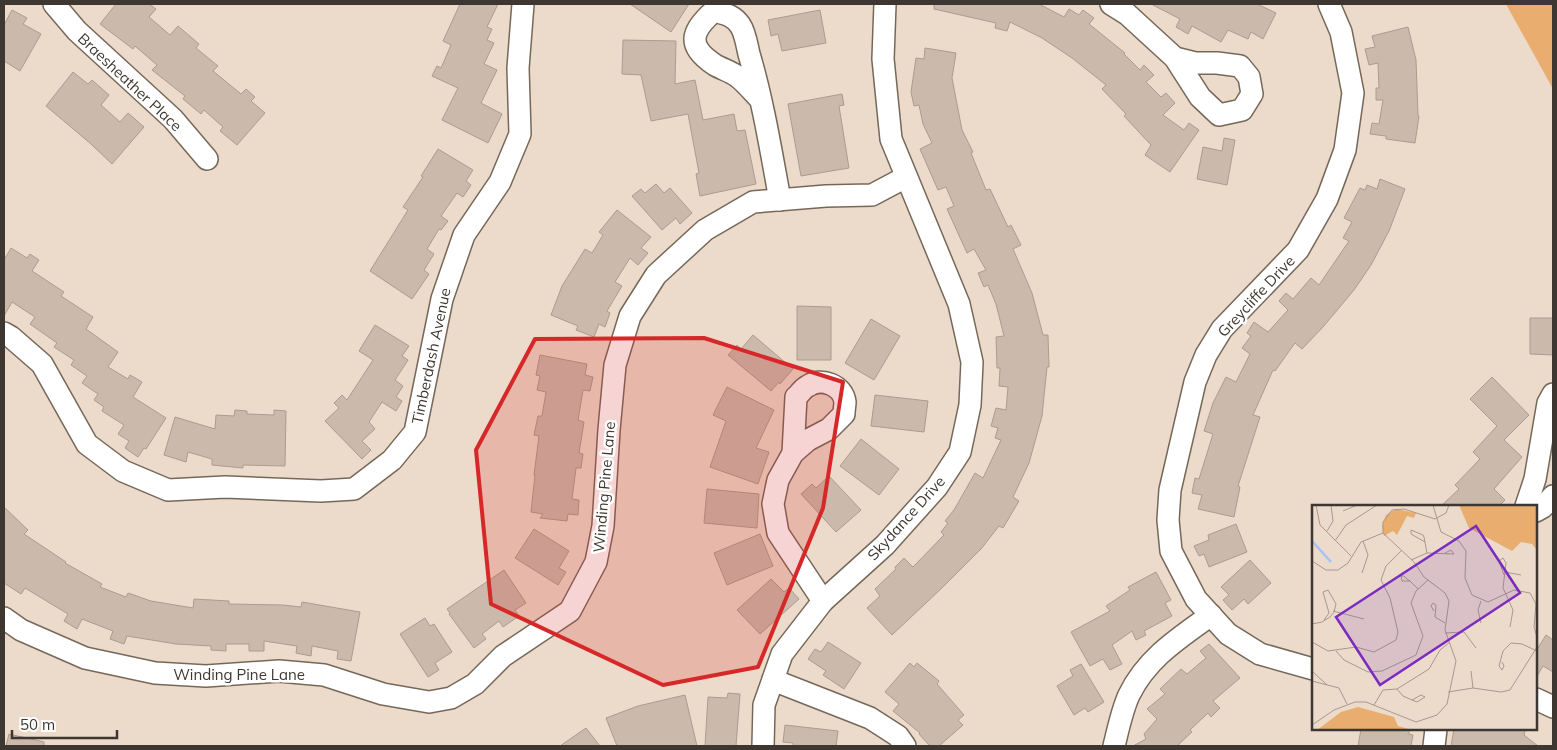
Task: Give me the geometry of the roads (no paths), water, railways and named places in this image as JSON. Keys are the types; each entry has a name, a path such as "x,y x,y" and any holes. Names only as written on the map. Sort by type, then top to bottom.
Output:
{"street":[{"name":"Braesheather Place","path":"54,4 77,31 173,119 208,159"},
{"name":"Timberdash Avenue","path":"4,333 12,337 42,364 87,444 123,471 168,490 225,487 321,491 354,488 392,460 415,432 442,299 464,235 500,182 520,134 518,68 523,4"},
{"name":"Skydance Drive","path":"763,746 764,706 782,654 822,601 885,545 937,487 960,452 970,405 972,362 959,304 891,139 883,59 885,4"},
{"path":"1111,4 1127,14 1175,58"},
{"name":"Greycliffe Drive","path":"1312,668 1260,654 1228,634 1196,599 1171,551 1168,520 1170,490 1195,382 1206,355 1222,329 1298,250 1327,199 1345,150 1353,93 1341,32 1329,4"},
{"path":"760,99 780,200"},
{"name":"Winding Pine Lane","path":"4,618 21,630 85,658 155,673 206,676 279,671 324,675 383,694 429,702 451,698 475,684 503,656 570,611 596,562 603,526 608,435 615,366 630,316 656,275 706,230 753,202 826,196 872,195 906,177"},
{"path":"1542,508 1535,479 1548,403 1553,394"},
{"path":"793,453 778,480 773,504 778,533 822,601"},
{"path":"1114,746 1129,695 1147,667 1167,647 1211,615"},
{"path":"773,680 870,718 898,736 905,746"},
{"path":"1537,699 1553,707"},
{"path":"1434,746 1436,730"}]}
